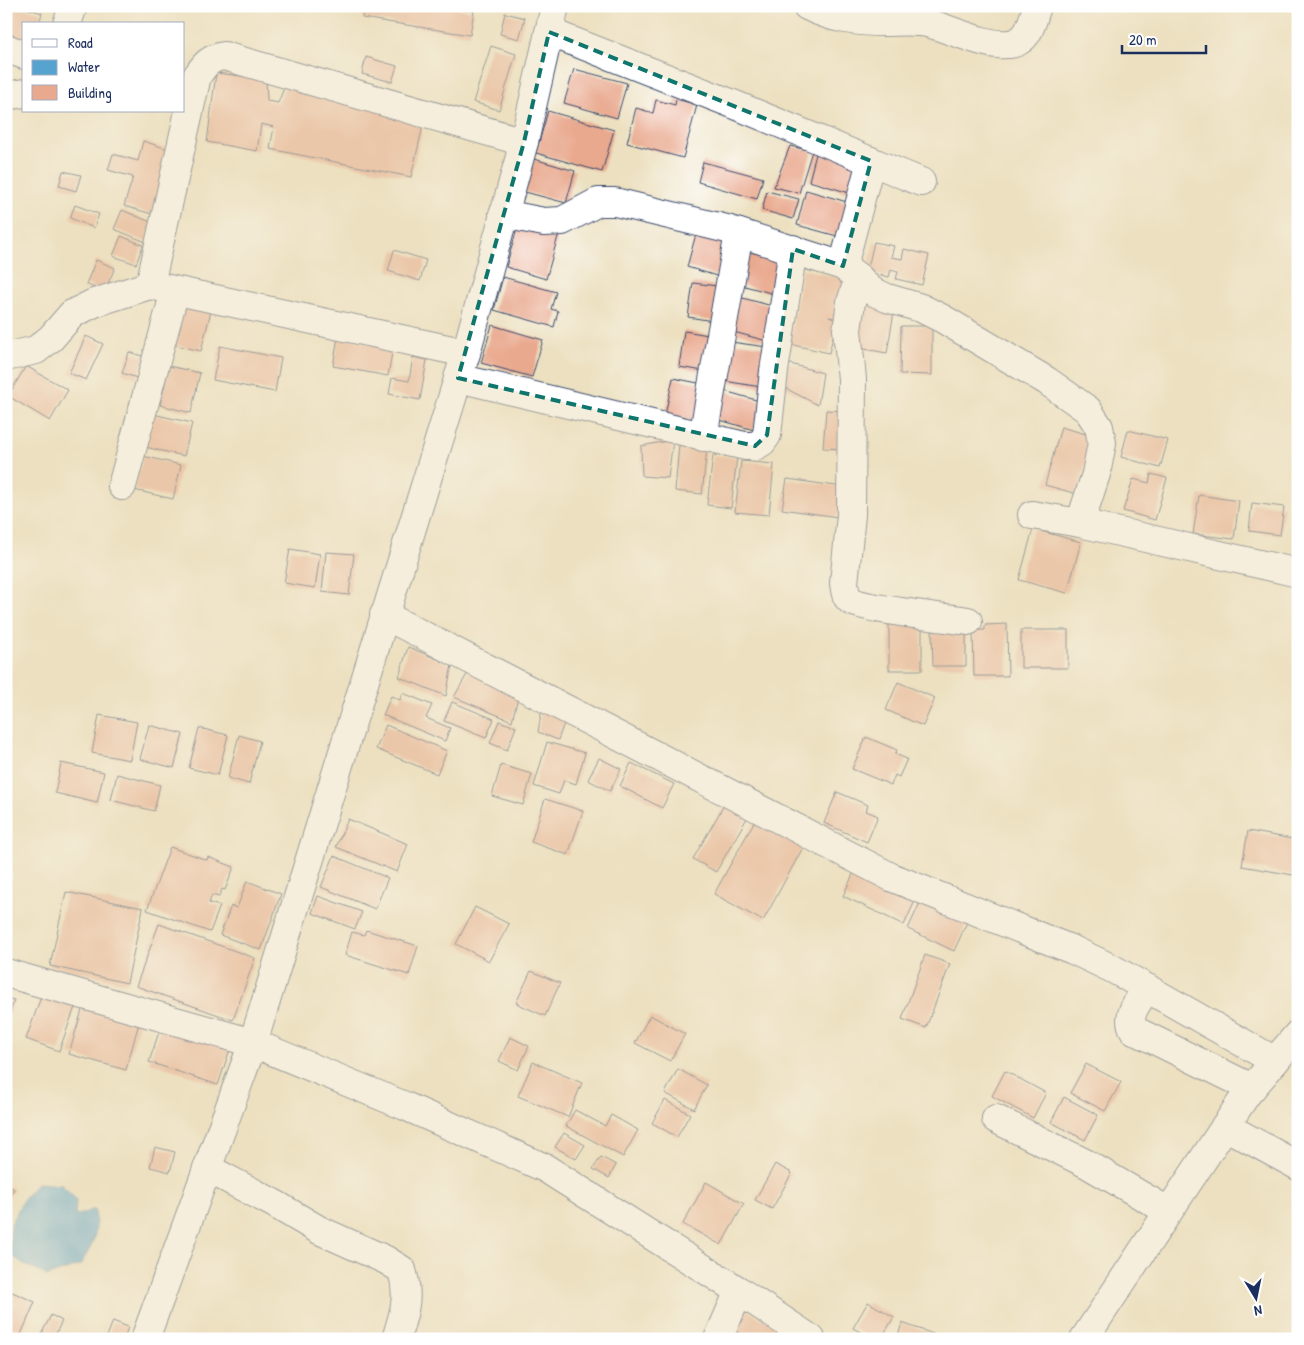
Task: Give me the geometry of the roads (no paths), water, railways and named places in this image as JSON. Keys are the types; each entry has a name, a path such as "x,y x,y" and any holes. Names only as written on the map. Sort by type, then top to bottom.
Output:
{"street":[{"path":"68,22 73,6"},
{"path":"145,1339 253,1043 462,365 524,142 555,6"},
{"path":"806,6 843,20 912,21 929,24 987,42 1010,44 1020,40 1030,30 1036,6"},
{"path":"549,32 733,104 922,182"},
{"path":"6,48 22,54"},
{"path":"122,486 163,288 197,76 205,64 214,57 224,56 524,142"},
{"path":"6,96 22,93"},
{"path":"871,161 851,272 851,302 847,330 852,379 851,515 844,583 845,593 851,601 873,607 968,621"},
{"path":"503,214 544,222 562,221 598,202 615,202 739,233 792,249 851,272 870,290 887,298 922,308 944,319 1047,381 1088,410 1099,427 1102,443 1096,474 1080,523"},
{"path":"703,436 739,233"},
{"path":"6,358 36,350 51,338 72,314 94,303 163,288 462,365 703,436 744,446 754,446 762,442 767,435 774,371 792,249"},
{"path":"1032,515 1080,523 1298,573"},
{"path":"384,615 892,876 1073,950 1147,988 1290,1047 1252,1088 1225,1126 1086,1338"},
{"path":"6,973 253,1043 405,1106 545,1168 811,1339"},
{"path":"1147,988 1131,1012 1130,1023 1134,1030 1252,1088"},
{"path":"996,1118 1087,1164 1168,1211"},
{"path":"1225,1126 1298,1166"},
{"path":"207,1168 319,1230 386,1260 402,1270 406,1284 406,1305 396,1339"},
{"path":"718,1339 739,1291"}],"water":[{"path":"37,1183 62,1185 76,1199 75,1216 95,1209 96,1226 94,1239 80,1265 48,1276 25,1265 10,1254 11,1224 23,1200"}]}
